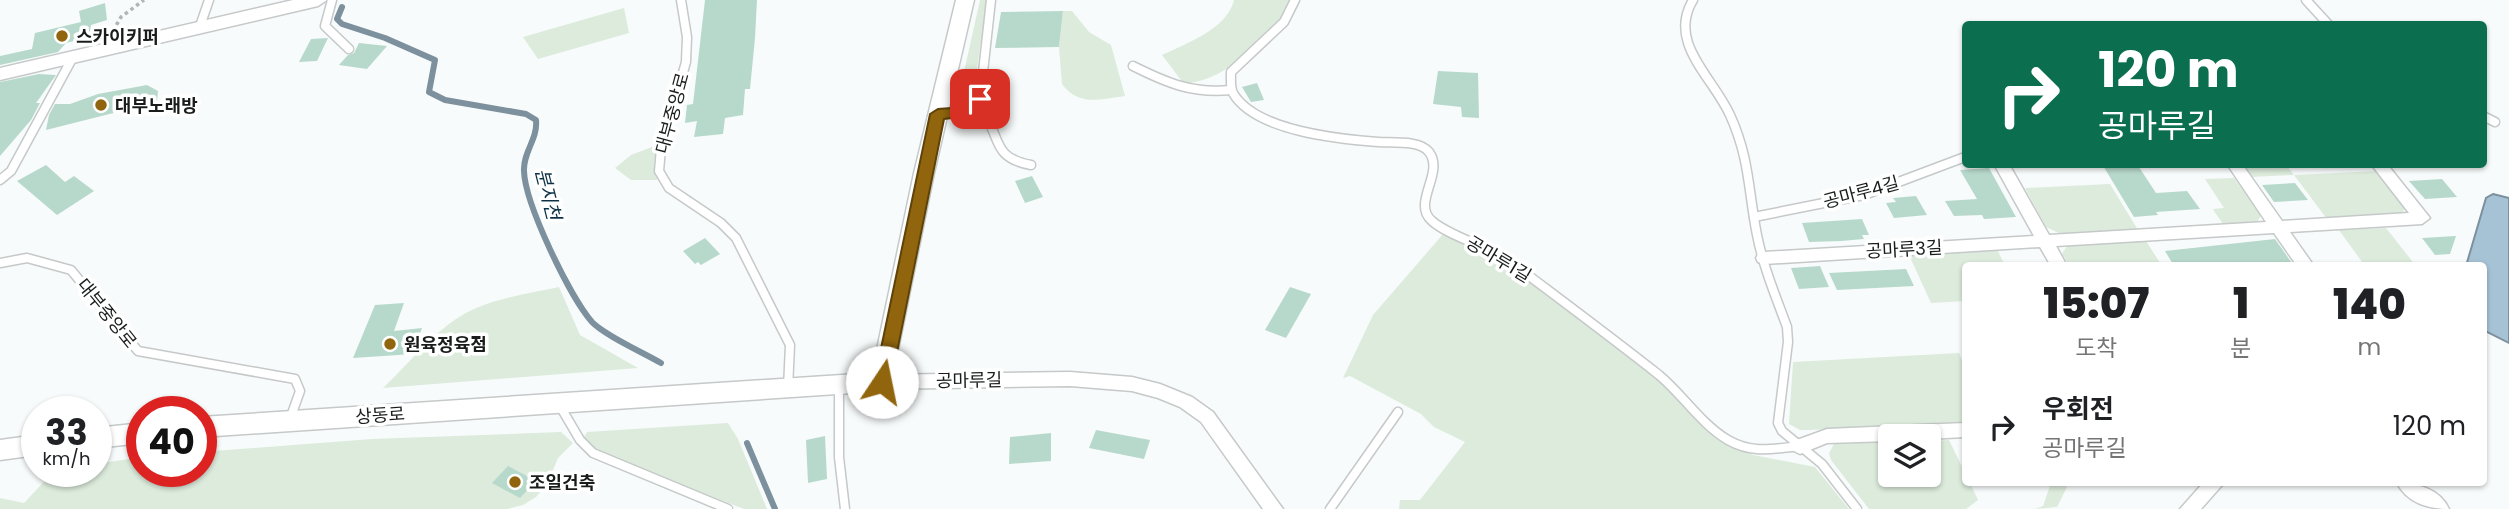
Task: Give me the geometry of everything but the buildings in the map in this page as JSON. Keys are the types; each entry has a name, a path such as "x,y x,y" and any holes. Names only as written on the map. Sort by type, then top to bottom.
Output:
{"street":[{"path":"0,74 318,0"},
{"path":"882,382 938,114 965,0"},
{"path":"2003,168 2057,262"},
{"path":"2237,168 2303,262"},
{"name":"공마루3길","path":"1764,258 2422,218 2381,168"},
{"name":"공마루길","path":"882,382 1049,378 1137,386 1167,393 1196,407 1207,417 1274,509"},
{"name":"상동로","path":"217,426 882,382"},
{"path":"1800,446 1827,436 1962,430"},
{"path":"0,450 21,447"},
{"path":"2189,509 2212,486"},
{"path":"2410,486 2440,509"}],"lane":[{"path":"199,29 209,0"},
{"path":"332,0 325,26 349,50"},
{"name":"대부중앙로","path":"681,0 686,20 687,50 661,149 659,171 669,188 721,223 736,238 790,345 789,388"},
{"path":"938,114 961,114 977,107 991,0"},
{"path":"1133,66 1185,91 1204,93 1231,90 1230,77 1234,67 1283,22 1295,0"},
{"path":"1693,0 1684,16 1685,35 1725,103 1737,131 1749,171 1754,217 1764,258 1787,327 1788,342 1778,423 1782,431 1822,464 1857,509"},
{"path":"2306,0 2325,21"},
{"path":"0,180 11,171 73,57"},
{"name":"공마루1길","path":"1231,90 1240,102 1268,122 1286,130 1417,145 1427,149 1433,159 1433,169 1424,207 1431,221 1493,251 1524,272 1661,377 1726,439 1746,449 1757,451 1800,446"},
{"path":"977,107 991,120 1004,157 1014,164 1031,165"},
{"path":"2487,118 2495,122"},
{"name":"공마루4길","path":"1754,217 1864,195 1962,158"},
{"name":"대부중앙로","path":"0,262 27,258 71,270 134,348 144,354 295,379 300,391 289,422"},
{"path":"839,384 839,457 845,509"},
{"path":"559,403 576,434 593,453 728,509"},
{"path":"1330,509 1398,412"}],"path":[{"path":"106,50 121,17 144,0"}],"green space":[{"path":"980,0 987,0 973,96 966,106 956,108"},
{"path":"1234,0 1290,0 1271,30 1230,67 1212,77 1184,84 1162,55 1215,27 1230,10"},
{"path":"624,8 629,33 538,59 523,37"},
{"path":"1063,11 1072,11 1089,32 1111,45 1125,96 1099,100 1083,99 1062,84 1059,47"},
{"path":"657,145 654,163 657,180 631,180 615,168 631,155"},
{"path":"2243,168 2288,168 2294,175 2250,177"},
{"path":"2378,171 2406,207 2401,214 2327,219 2294,175"},
{"path":"2234,178 2261,215 2258,221 2223,224 2214,211 2213,209 2224,208 2205,179"},
{"path":"2110,184 2138,230 2061,234 2046,227 2025,188"},
{"path":"2386,228 2413,262 2362,262 2339,230"},
{"path":"1444,233 1480,249 1544,292 1664,385 1720,441 1753,455 1815,467 1849,509 1399,509 1400,500 1420,500 1465,442 1434,427 1421,414 1350,376 1343,378 1373,315"},
{"path":"2146,241 2159,262 2067,262 2062,254 2067,246"},
{"path":"1997,249 2003,262 1962,262 1962,301 1931,303 1909,255"},
{"path":"559,287 580,335 638,368 383,388 437,334 461,316 494,301"},
{"path":"1959,353 1962,360 1962,422 1878,424 1878,426 1810,430 1800,430 1789,424 1793,362"},
{"path":"728,423 738,439 767,509 744,509 608,457 589,444 584,437 587,432"},
{"path":"561,432 573,443 558,458 548,482 536,497 523,505 507,509 0,509 0,498 24,503 39,487 112,487 112,462 126,459 126,487 217,487 217,451 372,439"},
{"path":"1941,440 1949,440 1962,467 1962,486 1971,486 1978,500 1966,509 1869,509 1831,460 1829,453 1834,444 1878,442 1878,487 1941,487"},
{"path":"2050,486 2068,486 2057,507 2035,509 2043,506"}],"water":[{"path":"2493,194 2509,198 2509,343 2487,332 2487,262 2467,262 2486,198"}],"waterway":[{"name":"분지천","path":"342,7 337,19 342,24 385,38 435,60 429,92 445,100 526,114 536,120 535,133 524,164 526,186 540,227 561,272 592,322 661,363"},
{"name":"분지천","path":"747,443 775,509"}],"place":[{"name":"스카이키퍼","path":"62,36"},
{"name":"대부노래방","path":"101,105"},
{"name":"원육정육점","path":"390,344"},
{"name":"조일건축","path":"515,482"}],"route":[{"path":"882,382 938,114 970,112 977,107 980,99"}]}
